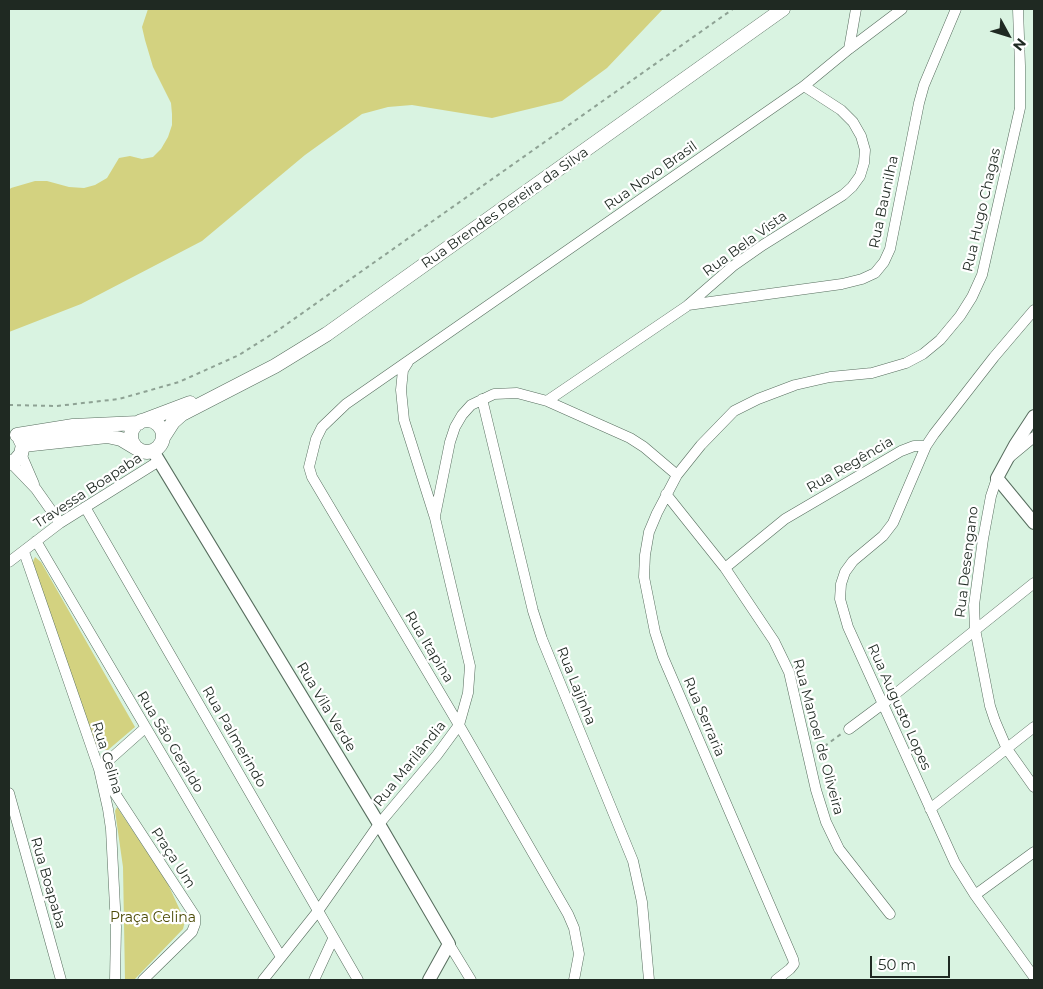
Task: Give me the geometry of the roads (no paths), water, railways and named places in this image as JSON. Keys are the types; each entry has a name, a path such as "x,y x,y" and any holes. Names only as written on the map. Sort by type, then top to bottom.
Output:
{"main road":[{"name":"Rua Brendes Pereira da Silva","path":"164,436 177,417 275,366 327,334 783,9"},
{"name":"Rua Brendes Pereira da Silva","path":"14,444 73,426 142,421 174,408 220,394"},
{"path":"14,444 107,436 121,439 136,448 156,456 164,436 158,424 152,420 142,421 134,428 131,434 132,442 136,448"}],"street":[{"path":"849,49 856,9"},
{"name":"Rua Novo Brasil","path":"410,359 804,86 902,9"},
{"name":"Rua Baunilha","path":"687,306 842,284 862,279 875,273 884,262 890,249 924,85 956,9"},
{"name":"Rua Hugo Chagas","path":"677,474 721,422 742,407 776,391 795,385 830,378 872,373 906,363 924,354 940,340 960,316 972,297 982,275 1020,108 1018,9"},
{"name":"Rua Bela Vista","path":"547,401 687,306 733,266 843,195 852,187 860,176 864,163 865,150 861,136 853,122 841,110 804,86"},
{"path":"926,446 979,375 1034,310"},
{"name":"Rua Marilândia","path":"263,980 318,910 379,824 437,755 459,725 468,693 470,666 435,518 406,432 402,411 401,380 403,370 410,359"},
{"name":"Rua Itapina","path":"410,359 333,415 322,427 316,439 309,467 312,477 568,914 574,928 579,954 574,980"},
{"path":"435,518 454,427 471,406 482,399 507,392 517,392 547,401 630,438 677,474"},
{"name":"Rua Lajinha","path":"482,399 533,611 542,640 633,861 642,902 649,980"},
{"name":"Rua Desengano","path":"1034,416 1007,459 997,478 991,496 974,605 974,629 990,706 1007,749 1034,787"},
{"path":"1007,459 1034,437"},
{"path":"14,444 36,489 60,523"},
{"name":"Rua Regência","path":"725,568 784,519 901,451 914,446 926,446"},
{"name":"Rua Augusto Lopes","path":"926,446 893,524 883,536 853,561 845,572 841,584 840,599 848,627 955,862 975,895 1033,974"},
{"name":"Travessa Boapaba","path":"9,562 60,523 156,456"},
{"name":"Rua Vila Verde","path":"156,456 379,824 471,980"},
{"name":"Rua Serraria","path":"677,474 649,532 644,555 644,577 655,632 667,666 793,959 794,964 790,969 776,980"},
{"path":"997,478 1034,523"},
{"name":"Rua Manoel de Oliveira","path":"666,494 725,568 774,641 789,672 820,806 839,849 890,914"},
{"name":"Rua Palmerindo","path":"85,507 358,980"},
{"name":"Rua São Geraldo","path":"36,541 282,957"},
{"name":"Rua Celina","path":"24,552 99,769 111,829 116,927 115,980"},
{"path":"849,729 1034,582"},
{"path":"930,810 1034,727"},
{"path":"99,769 146,728"},
{"name":"Praça Um","path":"99,769 195,916 196,924 192,932 143,980"},
{"name":"Rua Boapaba","path":"9,793 61,980"},
{"path":"975,895 1034,852"},
{"path":"314,980 333,939"},
{"path":"429,980 450,944"}],"park label":[{"name":"Praça Celina","path":"153,918"}]}
